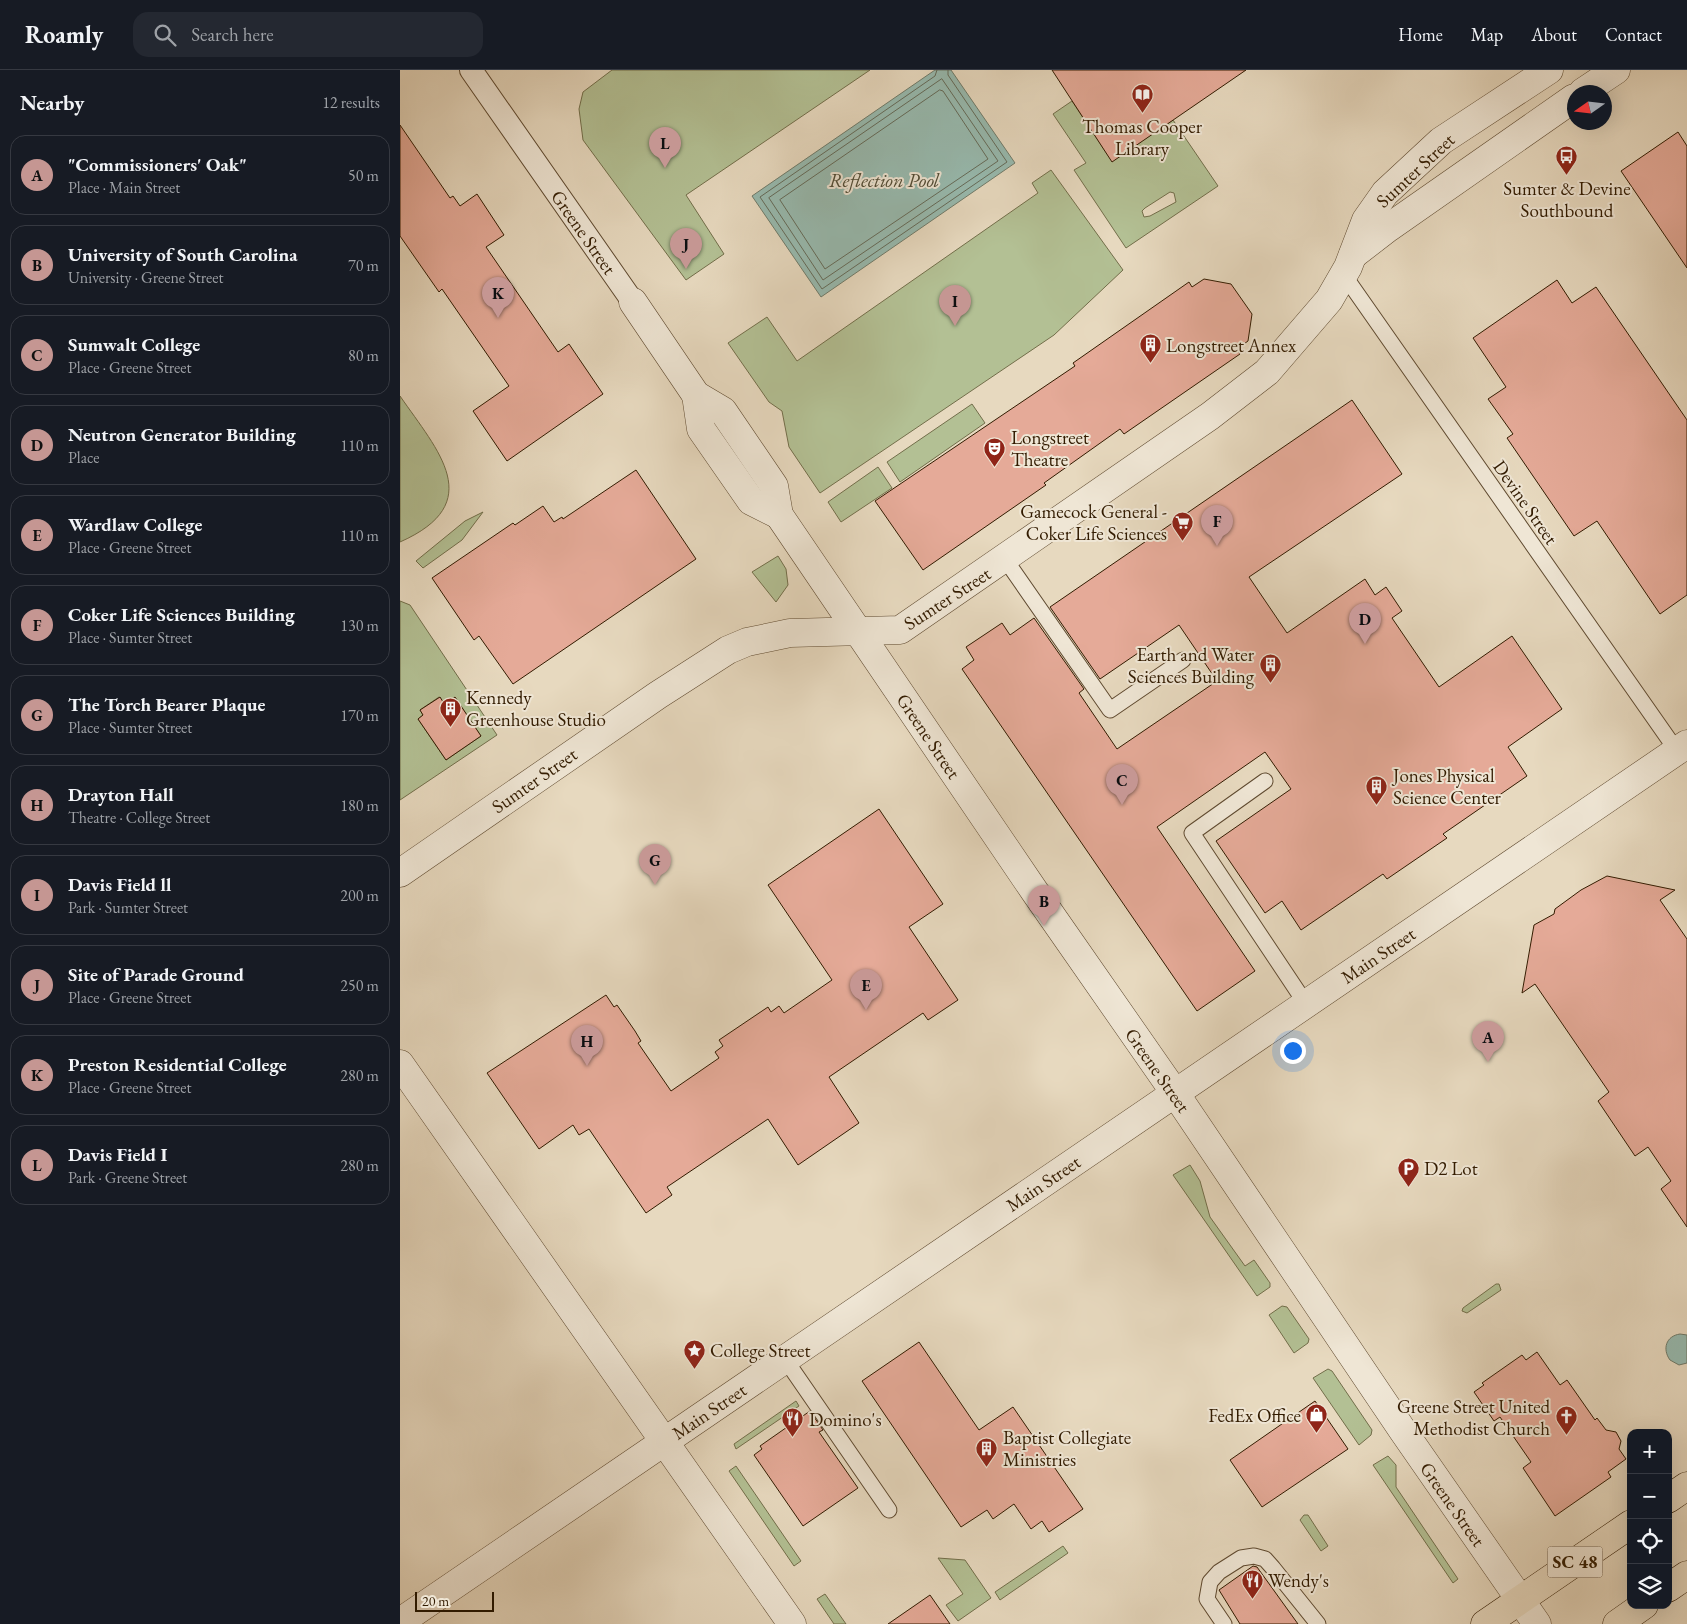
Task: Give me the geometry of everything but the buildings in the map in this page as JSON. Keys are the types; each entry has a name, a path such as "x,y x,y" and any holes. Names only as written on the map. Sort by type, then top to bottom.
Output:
{"main road":[{"path":"1672,1496 1687,1486"},
{"name":"SC 48","path":"1485,1624 1627,1527"},
{"path":"1672,1585 1687,1575"},
{"path":"1617,1624 1638,1609"}],"street":[{"name":"Greene Street","path":"470,70 696,395 723,411 774,486 779,516 1537,1624"},
{"name":"Sumter Street","path":"400,873 658,695 728,650 747,642 790,633 900,630 1005,559 1239,395 1267,372 1329,300 1349,265 1360,233 1373,208 1399,179 1441,141 1549,70"},
{"path":"1594,85 1616,70"},
{"name":"Sumter Street","path":"1349,265 1396,223 1567,103"},
{"name":"Main Street","path":"400,1622 1682,748"},
{"path":"400,1064 792,1624"}],"lane":[{"name":"Devine Street","path":"1349,265 1682,748"},
{"path":"1005,559 1110,710 1183,660"},
{"path":"1265,781 1192,833 1306,1004"},
{"path":"785,1359 888,1510"},
{"path":"1224,1624 1207,1599 1210,1582 1219,1572 1241,1558 1254,1556 1265,1559 1274,1568 1318,1624"}],"green space":[{"path":"612,70 870,70 686,195 724,254 686,280 583,140 579,109 583,92"},
{"path":"1072,101 1112,161 1173,120 1218,186 1126,248 1074,170 1086,163 1053,114","holes":["1170,192 1174,193 1176,202 1150,216 1144,217 1142,211 1145,208"]},
{"path":"1051,170 1123,270 1054,335 820,493 789,447 782,411 769,402 728,343 767,317 797,361 1038,193 1032,183"},
{"path":"400,396 440,456 447,475 449,493 442,510 427,527 400,542"},
{"path":"972,404 985,423 900,482 887,462"},
{"path":"878,467 892,488 841,522 828,502"},
{"path":"483,512 462,540 423,568 416,561 465,521"},
{"path":"778,556 786,569 788,585 776,602 752,572"},
{"path":"400,601 410,605 497,735 400,800","holes":["439,697 445,705 455,698 481,736 446,760 418,719 423,715 420,710"]},
{"path":"1190,1165 1200,1181 1210,1217 1245,1266 1254,1260 1270,1283 1270,1287 1257,1296 1173,1175"},
{"path":"1496,1284 1499,1284 1501,1290 1467,1313 1462,1311 1463,1308"},
{"path":"1282,1306 1287,1307 1309,1339 1308,1343 1294,1353 1269,1315"},
{"path":"1328,1369 1332,1371 1372,1430 1371,1435 1359,1445 1313,1378"},
{"path":"796,1401 799,1406 736,1449 734,1444"},
{"path":"1388,1456 1396,1465 1396,1487 1458,1579 1453,1583 1373,1465"},
{"path":"736,1466 801,1561 794,1566 729,1471"},
{"path":"1304,1515 1308,1515 1328,1546 1321,1551 1300,1520"},
{"path":"1063,1546 1068,1553 1000,1600 995,1592"},
{"path":"938,1558 965,1560 991,1598 958,1621 946,1605 963,1594"},
{"path":"825,1594 846,1624 834,1624 817,1599"}],"water":[{"name":"Reflection Pool","path":"935,70 951,70 1015,163 821,297 752,196"},
{"path":"1680,1334 1687,1335 1687,1363 1679,1365 1670,1360 1666,1347 1671,1337"}],"place":[{"name":"Thomas Cooper Library","path":"1142,114"},
{"name":"Davis Field I","path":"665,168"},
{"name":"Sumter & Devine Southbound","path":"1567,176"},
{"name":"Site of Parade Ground","path":"686,269"},
{"name":"Preston Residential College","path":"498,318"},
{"name":"Davis Field ll","path":"955,326"},
{"name":"Longstreet Annex","path":"1150,364"},
{"name":"Longstreet Theatre","path":"995,467"},
{"name":"Gamecock General - Coker Life Sciences","path":"1183,541"},
{"name":"Coker Life Sciences Building","path":"1217,546"},
{"name":"Neutron Generator Building","path":"1365,644"},
{"name":"Earth and Water Sciences Building","path":"1270,684"},
{"name":"Kennedy Greenhouse Studio","path":"450,727"},
{"name":"Sumwalt College","path":"1122,805"},
{"name":"Jones Physical Science Center","path":"1377,805"},
{"name":"The Torch Bearer Plaque","path":"655,885"},
{"name":"University of South Carolina","path":"1044,926"},
{"name":"Wardlaw College","path":"866,1010"},
{"name":"\"Commissioners' Oak\"","path":"1488,1062"},
{"name":"Drayton Hall","path":"587,1066"},
{"name":"D2 Lot","path":"1408,1187"},
{"name":"College Street","path":"694,1369"},
{"name":"FedEx Office","path":"1317,1434"},
{"name":"Greene Street United Methodist Church","path":"1566,1436"},
{"name":"Domino's","path":"793,1438"},
{"name":"Baptist Collegiate Ministries","path":"987,1467"},
{"name":"Wendy's","path":"1252,1599"}]}
